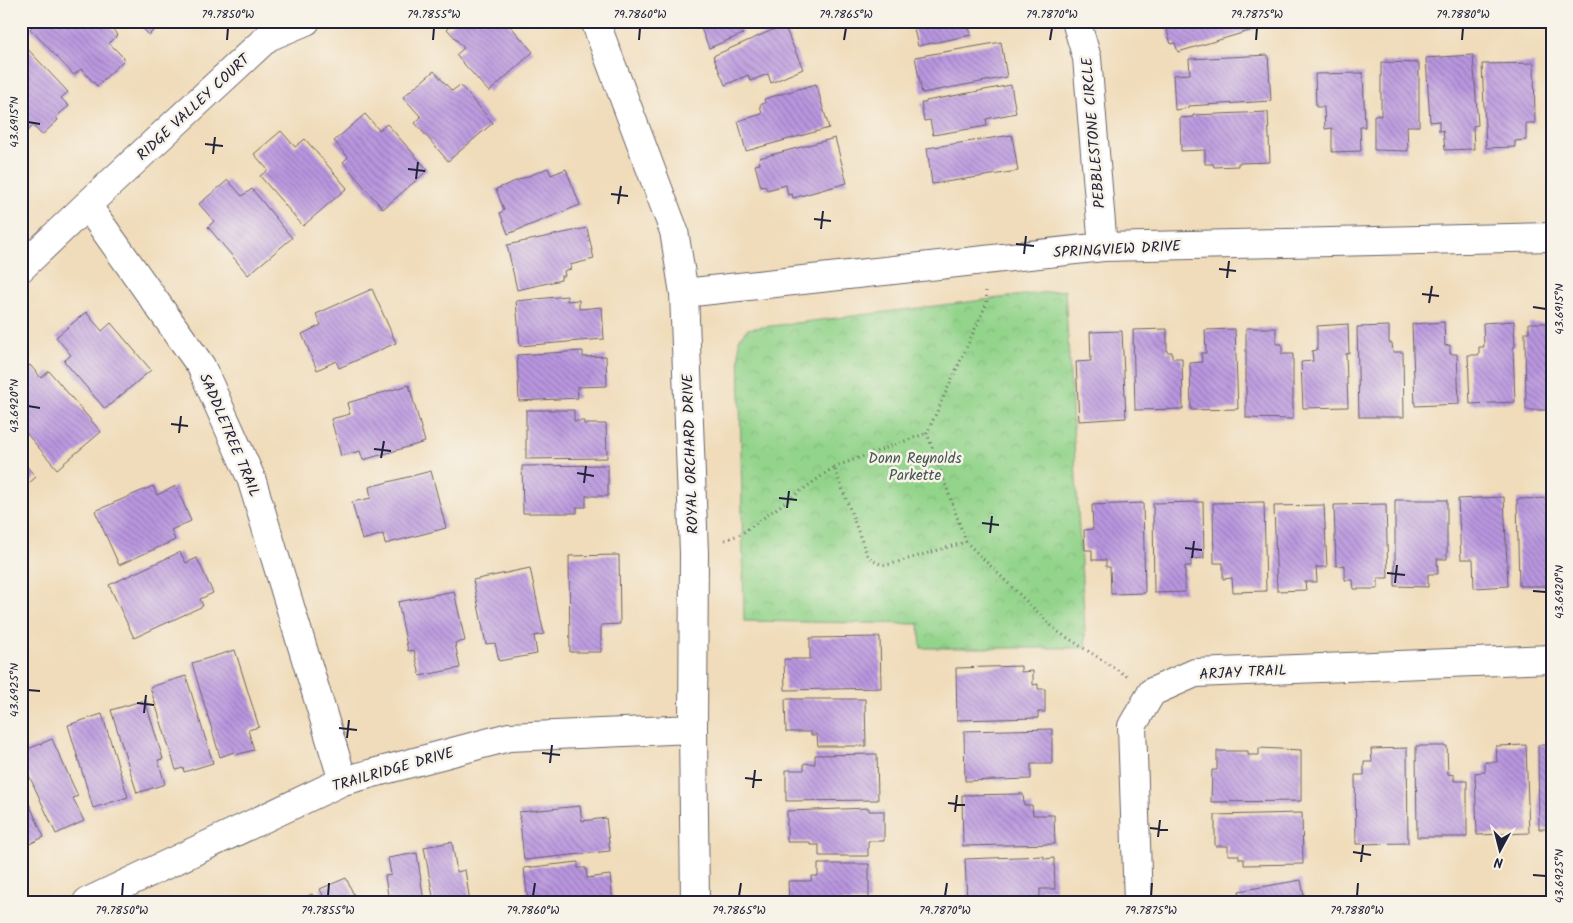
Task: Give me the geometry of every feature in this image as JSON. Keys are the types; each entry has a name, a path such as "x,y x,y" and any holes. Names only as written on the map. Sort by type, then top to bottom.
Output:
{"street":[{"name":"RIDGE VALLEY COURT","path":"87,205 268,37 306,21"},
{"name":"ROYAL ORCHARD DRIVE","path":"595,21 674,231 684,293 694,552 693,729 695,902"},
{"name":"PEBBLESTONE CIRCLE","path":"1076,21 1087,58 1103,247"},
{"path":"21,268 87,205"},
{"name":"SADDLETREE TRAIL","path":"87,205 201,366 251,478 343,781"},
{"name":"SPRINGVIEW DRIVE","path":"684,293 1103,247 1552,237"},
{"name":"ARJAY TRAIL","path":"1152,692 1195,673 1552,659"},
{"path":"1138,902 1132,726 1152,692"},
{"name":"TRAILRIDGE DRIVE","path":"87,902 343,781 509,737 693,729"}],"path":[{"path":"694,552 741,534 834,467 927,432 987,303 983,260"},
{"path":"927,432 966,542 1057,631 1152,692"},
{"path":"834,467 866,552 874,562 885,565 892,564 966,542"}],"green space":[{"name":"Donn Reynolds Parkette","path":"1065,290 1086,648 921,648 919,624 744,621 739,339 747,329"}],"building":[{"path":"38,21 105,21 118,35 109,43 125,59 97,86 81,69 74,75 30,29"},
{"path":"136,21 163,21 149,35"},
{"path":"456,21 491,21 492,23 494,21 506,21 533,52 489,92 456,55 464,48 447,29"},
{"path":"698,21 745,21 739,24 743,34 709,48"},
{"path":"912,21 975,22 968,24 971,35 918,46"},
{"path":"1164,21 1280,22 1178,52 1175,43 1171,44"},
{"path":"784,25 803,69 771,83 768,74 750,81 748,75 725,85 713,56"},
{"path":"21,42 68,92 61,98 69,106 56,117 58,120 42,135 33,126 26,132 21,127"},
{"path":"1001,42 1007,77 922,93 915,57"},
{"path":"1268,55 1271,101 1188,106 1189,108 1175,110 1173,75 1190,74 1189,59"},
{"path":"1473,55 1478,125 1473,126 1474,149 1445,150 1443,130 1439,131 1439,121 1430,122 1426,58"},
{"path":"1381,62 1419,63 1419,126 1407,126 1408,151 1374,150 1374,115 1381,116"},
{"path":"1534,63 1535,123 1526,123 1526,140 1515,141 1515,147 1486,148 1482,64"},
{"path":"434,71 452,91 460,85 493,123 448,161 415,123 421,117 403,97"},
{"path":"1363,73 1365,127 1360,127 1361,151 1332,152 1332,128 1325,129 1324,107 1316,107 1315,74"},
{"path":"816,84 829,128 746,151 738,121 762,114 760,105 765,103 764,99"},
{"path":"1011,85 1016,113 986,119 987,126 933,135 930,120 924,121 921,103"},
{"path":"1268,112 1270,162 1238,163 1238,166 1214,167 1213,164 1205,164 1205,150 1181,151 1180,118 1193,117 1193,115"},
{"path":"365,114 379,130 387,124 428,170 383,209 343,162 348,157 334,141"},
{"path":"281,131 295,147 305,139 347,188 303,226 260,176 268,170 254,154"},
{"path":"1012,135 1018,171 932,184 927,148"},
{"path":"835,138 847,183 793,198 792,194 788,195 786,185 767,190 765,186 761,187 755,165 760,164 759,158"},
{"path":"548,168 551,175 566,169 580,205 508,234 500,213 504,210 496,189"},
{"path":"228,180 242,196 252,189 292,238 248,275 208,227 214,221 199,204"},
{"path":"587,228 594,259 570,265 571,269 564,271 565,276 561,276 561,280 517,290 507,245"},
{"path":"372,289 396,343 339,368 336,361 317,370 302,334 321,325 316,314"},
{"path":"567,296 567,301 579,300 579,309 602,307 604,339 520,346 516,301"},
{"path":"86,312 102,331 111,323 151,370 105,409 64,361 71,355 56,337"},
{"path":"1514,321 1515,402 1470,404 1468,355 1479,355 1479,347 1484,347 1483,323"},
{"path":"1444,322 1445,346 1450,345 1450,354 1457,354 1459,404 1415,406 1412,324"},
{"path":"1529,323 1552,323 1552,410 1526,410 1525,332 1529,332"},
{"path":"1348,324 1349,353 1346,354 1348,407 1303,408 1301,362 1313,361 1312,351 1317,350 1317,326"},
{"path":"1389,326 1389,343 1392,343 1393,352 1403,352 1404,417 1359,417 1357,327"},
{"path":"1246,328 1276,328 1276,344 1282,344 1282,354 1293,354 1293,419 1246,418"},
{"path":"1167,329 1167,352 1172,352 1172,358 1182,358 1183,409 1135,410 1133,330"},
{"path":"1235,329 1238,409 1191,410 1190,363 1202,362 1201,353 1206,353 1205,330"},
{"path":"1122,331 1126,418 1079,421 1076,362 1091,361 1090,332"},
{"path":"583,351 583,357 606,356 607,386 577,387 578,398 519,401 517,355"},
{"path":"30,365 41,378 49,371 101,432 57,469 21,427 21,373"},
{"path":"409,385 425,442 363,460 360,451 341,456 331,419 350,414 347,403"},
{"path":"526,410 574,410 574,421 584,421 584,424 606,424 607,458 526,459"},
{"path":"21,460 36,477 21,490"},
{"path":"608,465 608,496 586,496 586,507 577,507 577,513 523,513 522,466"},
{"path":"431,471 446,528 385,544 383,534 362,540 352,502 371,498 369,487"},
{"path":"153,486 157,495 176,486 191,521 171,530 175,540 119,565 95,511"},
{"path":"1504,497 1508,586 1474,588 1473,559 1461,559 1458,499"},
{"path":"1552,498 1552,586 1519,586 1517,499"},
{"path":"1395,500 1447,500 1447,559 1437,559 1438,574 1428,574 1428,587 1395,586"},
{"path":"1203,502 1204,558 1191,559 1191,566 1185,566 1185,592 1154,593 1153,503"},
{"path":"1264,502 1266,591 1233,592 1232,578 1223,579 1223,563 1214,563 1213,503"},
{"path":"1143,503 1145,593 1111,594 1110,567 1106,567 1106,560 1092,560 1092,550 1085,550 1084,530 1093,529 1092,505"},
{"path":"1386,504 1388,578 1378,578 1378,589 1354,589 1353,580 1345,580 1345,565 1336,566 1334,505"},
{"path":"1324,505 1327,567 1316,567 1317,582 1305,582 1306,590 1277,591 1274,506"},
{"path":"180,552 186,563 197,558 213,593 200,599 203,606 134,638 109,585"},
{"path":"619,555 620,624 601,625 601,652 570,652 569,556"},
{"path":"530,568 544,634 534,636 537,654 499,661 495,643 486,644 473,580"},
{"path":"454,591 465,641 455,643 460,668 420,676 414,650 408,651 398,602"},
{"path":"880,637 881,688 785,690 784,659 810,659 810,638"},
{"path":"235,650 259,727 248,730 254,750 235,755 234,752 220,757 192,663"},
{"path":"1021,666 1021,672 1033,671 1033,685 1038,684 1038,689 1045,689 1045,712 1038,712 1038,718 957,720 956,668"},
{"path":"186,676 213,763 184,772 183,768 176,770 150,687"},
{"path":"785,699 865,699 866,746 818,746 817,735 811,735 811,732 786,732"},
{"path":"145,700 163,759 158,760 165,784 137,793 111,710"},
{"path":"102,714 128,797 93,808 68,725"},
{"path":"1052,729 1052,764 1031,764 1031,779 965,781 964,731"},
{"path":"52,739 78,796 73,798 84,821 56,834 21,758 21,752"},
{"path":"1526,745 1529,833 1477,835 1475,773 1485,772 1485,762 1497,762 1496,746"},
{"path":"1538,745 1552,745 1552,829 1539,829"},
{"path":"1416,746 1447,746 1448,774 1454,775 1454,781 1467,781 1467,837 1417,837"},
{"path":"1259,748 1301,750 1301,801 1211,802 1212,770 1217,770 1217,751 1248,751 1248,755 1259,755"},
{"path":"1407,748 1408,843 1356,844 1355,775 1364,775 1364,762 1372,762 1371,749"},
{"path":"877,754 878,800 786,801 786,770 804,770 804,763 815,764 815,755"},
{"path":"21,786 44,837 21,848"},
{"path":"1023,794 1024,805 1032,805 1033,815 1054,815 1055,844 963,846 962,795"},
{"path":"580,806 582,821 606,818 610,851 524,860 519,812"},
{"path":"869,808 869,811 884,811 884,841 868,841 868,856 819,856 819,845 810,845 810,842 787,842 787,811"},
{"path":"1302,813 1303,864 1244,865 1244,859 1239,859 1239,855 1228,855 1228,846 1215,846 1215,815"},
{"path":"452,842 457,872 465,870 470,902 434,902 424,847"},
{"path":"417,853 424,902 389,902 385,876 391,875 388,858"},
{"path":"1044,856 1044,859 1054,858 1055,889 1040,889 1040,900 967,902 965,859"},
{"path":"578,862 578,868 586,868 587,878 610,875 613,902 528,902 524,868"},
{"path":"818,864 869,864 869,902 789,902 788,881 811,881 812,876 818,876"},
{"path":"346,878 357,902 326,902 320,889"},
{"path":"1301,880 1305,902 1241,902 1239,891"},
{"path":"312,894 315,902 295,902"}]}
